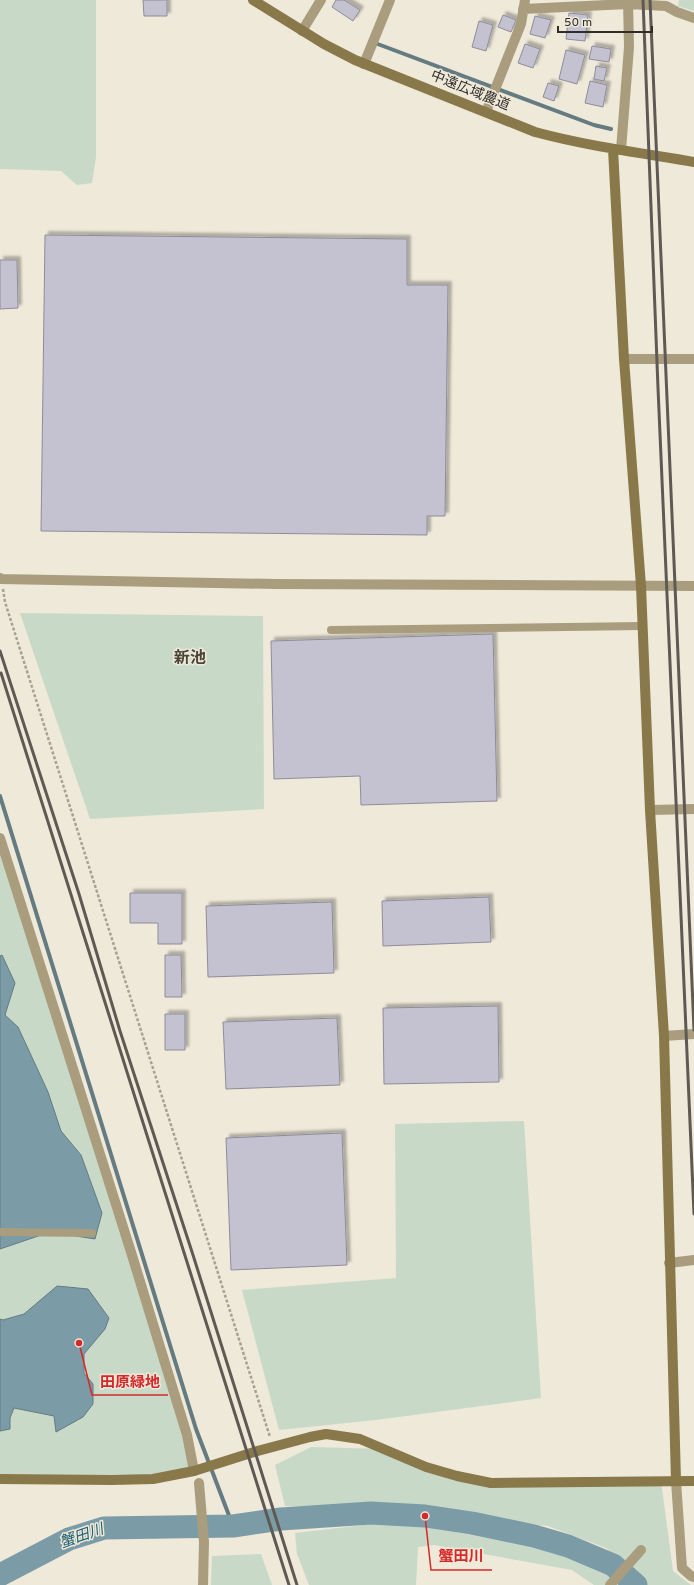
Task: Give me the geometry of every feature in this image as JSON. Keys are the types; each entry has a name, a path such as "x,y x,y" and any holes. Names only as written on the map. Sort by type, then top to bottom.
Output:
{"street":[{"name":"中遠広域農道","path":"253,0 324,44 364,64 535,132 565,140 617,150 694,162"},
{"path":"302,31 321,0"},
{"path":"364,64 390,0"},
{"path":"628,2 629,47 617,150 624,359 641,586 650,810 664,1036 676,1481 682,1568 694,1577"},
{"path":"486,112 521,24 524,4 628,2 666,6 694,18"},
{"path":"624,359 694,359"},
{"path":"0,578 283,584 694,586"},
{"path":"650,810 694,809"},
{"path":"0,838 131,1252 187,1435 194,1471"},
{"path":"664,1036 694,1034"},
{"path":"669,1262 694,1260"},
{"path":"0,1479 146,1479 194,1471 273,1447 326,1434 360,1439 426,1467 456,1476 491,1483 694,1481"},
{"path":"199,1483 204,1542 203,1585"},
{"path":"610,1585 640,1550"}],"lane":[{"path":"331,630 642,626"},
{"path":"0,1232 92,1232"}],"path":[{"path":"0,578 5,602 273,1447"}],"green space":[{"path":"0,0 96,0 96,157 92,183 77,185 61,171 0,169"},
{"path":"679,0 694,0 694,11 678,6"},
{"path":"20,613 263,616 264,809 90,819"},
{"path":"0,852 120,1234 131,1252 194,1471 153,1479 0,1479"},
{"path":"524,1121 541,1398 376,1420 279,1430 242,1290 396,1278 395,1124"},
{"path":"311,1447 383,1449 480,1480 661,1481 673,1571 691,1585 646,1585 606,1548 548,1526 504,1521 422,1507 285,1506 275,1465"},
{"path":"399,1521 518,1540 556,1549 575,1555 592,1563 609,1573 624,1585 594,1585 572,1570 434,1545 418,1547 416,1585 309,1585 297,1554 295,1533"},
{"path":"261,1554 272,1585 211,1585 212,1556"}],"water":[{"path":"2,955 15,983 5,1015 18,1027 48,1092 61,1131 81,1155 102,1213 95,1239 50,1232 0,1249 0,956"},
{"path":"57,1286 88,1289 109,1318 105,1329 84,1354 84,1373 93,1384 93,1404 83,1417 56,1432 54,1416 14,1408 10,1418 10,1429 0,1431 0,1319 3,1320 24,1314"}],"building":[{"path":"143,0 167,0 167,16 144,16"},
{"path":"336,0 344,0 360,10 353,21 332,7"},
{"path":"569,13 588,15 585,41 566,39"},
{"path":"503,15 516,20 511,32 498,27"},
{"path":"535,16 551,20 545,38 530,34"},
{"path":"479,21 493,25 486,51 472,47"},
{"path":"525,44 540,49 533,68 518,63"},
{"path":"592,46 611,49 609,62 589,59"},
{"path":"566,50 585,55 577,84 559,79"},
{"path":"596,66 607,68 604,81 594,79"},
{"path":"590,81 607,85 603,107 585,103"},
{"path":"548,83 559,86 554,101 543,97"},
{"path":"45,235 407,239 407,285 448,285 445,516 427,516 427,535 41,531"},
{"path":"0,260 17,260 18,308 0,309"},
{"path":"493,634 497,801 361,805 360,776 274,779 271,641"},
{"path":"130,893 182,893 182,944 158,944 158,923 130,923"},
{"path":"489,897 491,942 383,946 382,901"},
{"path":"332,902 334,973 208,977 206,906"},
{"path":"165,955 181,955 182,997 165,997"},
{"path":"498,1006 499,1082 384,1084 383,1008"},
{"path":"165,1014 185,1014 185,1050 165,1050"},
{"path":"337,1018 340,1085 226,1089 223,1022"},
{"path":"342,1133 347,1265 231,1270 226,1138"}],"waterway":[{"path":"375,43 594,125 611,129"},
{"path":"0,796 196,1429 233,1526"},
{"name":"蟹田川","path":"0,1575 69,1539 104,1528 233,1526 281,1519 371,1513 425,1516 472,1523 534,1536 568,1546 613,1565 636,1585"}],"railway":[{"path":"643,0 658,388 694,1214"},
{"path":"650,0 694,1030"},
{"path":"0,651 79,894 120,1031 193,1255 297,1585"},
{"path":"1,673 289,1585"}],"place":[{"name":"田原緑地","path":"79,1343"},
{"name":"蟹田川","path":"425,1516"}],"district":[{"name":"新池","path":"190,659"}]}
